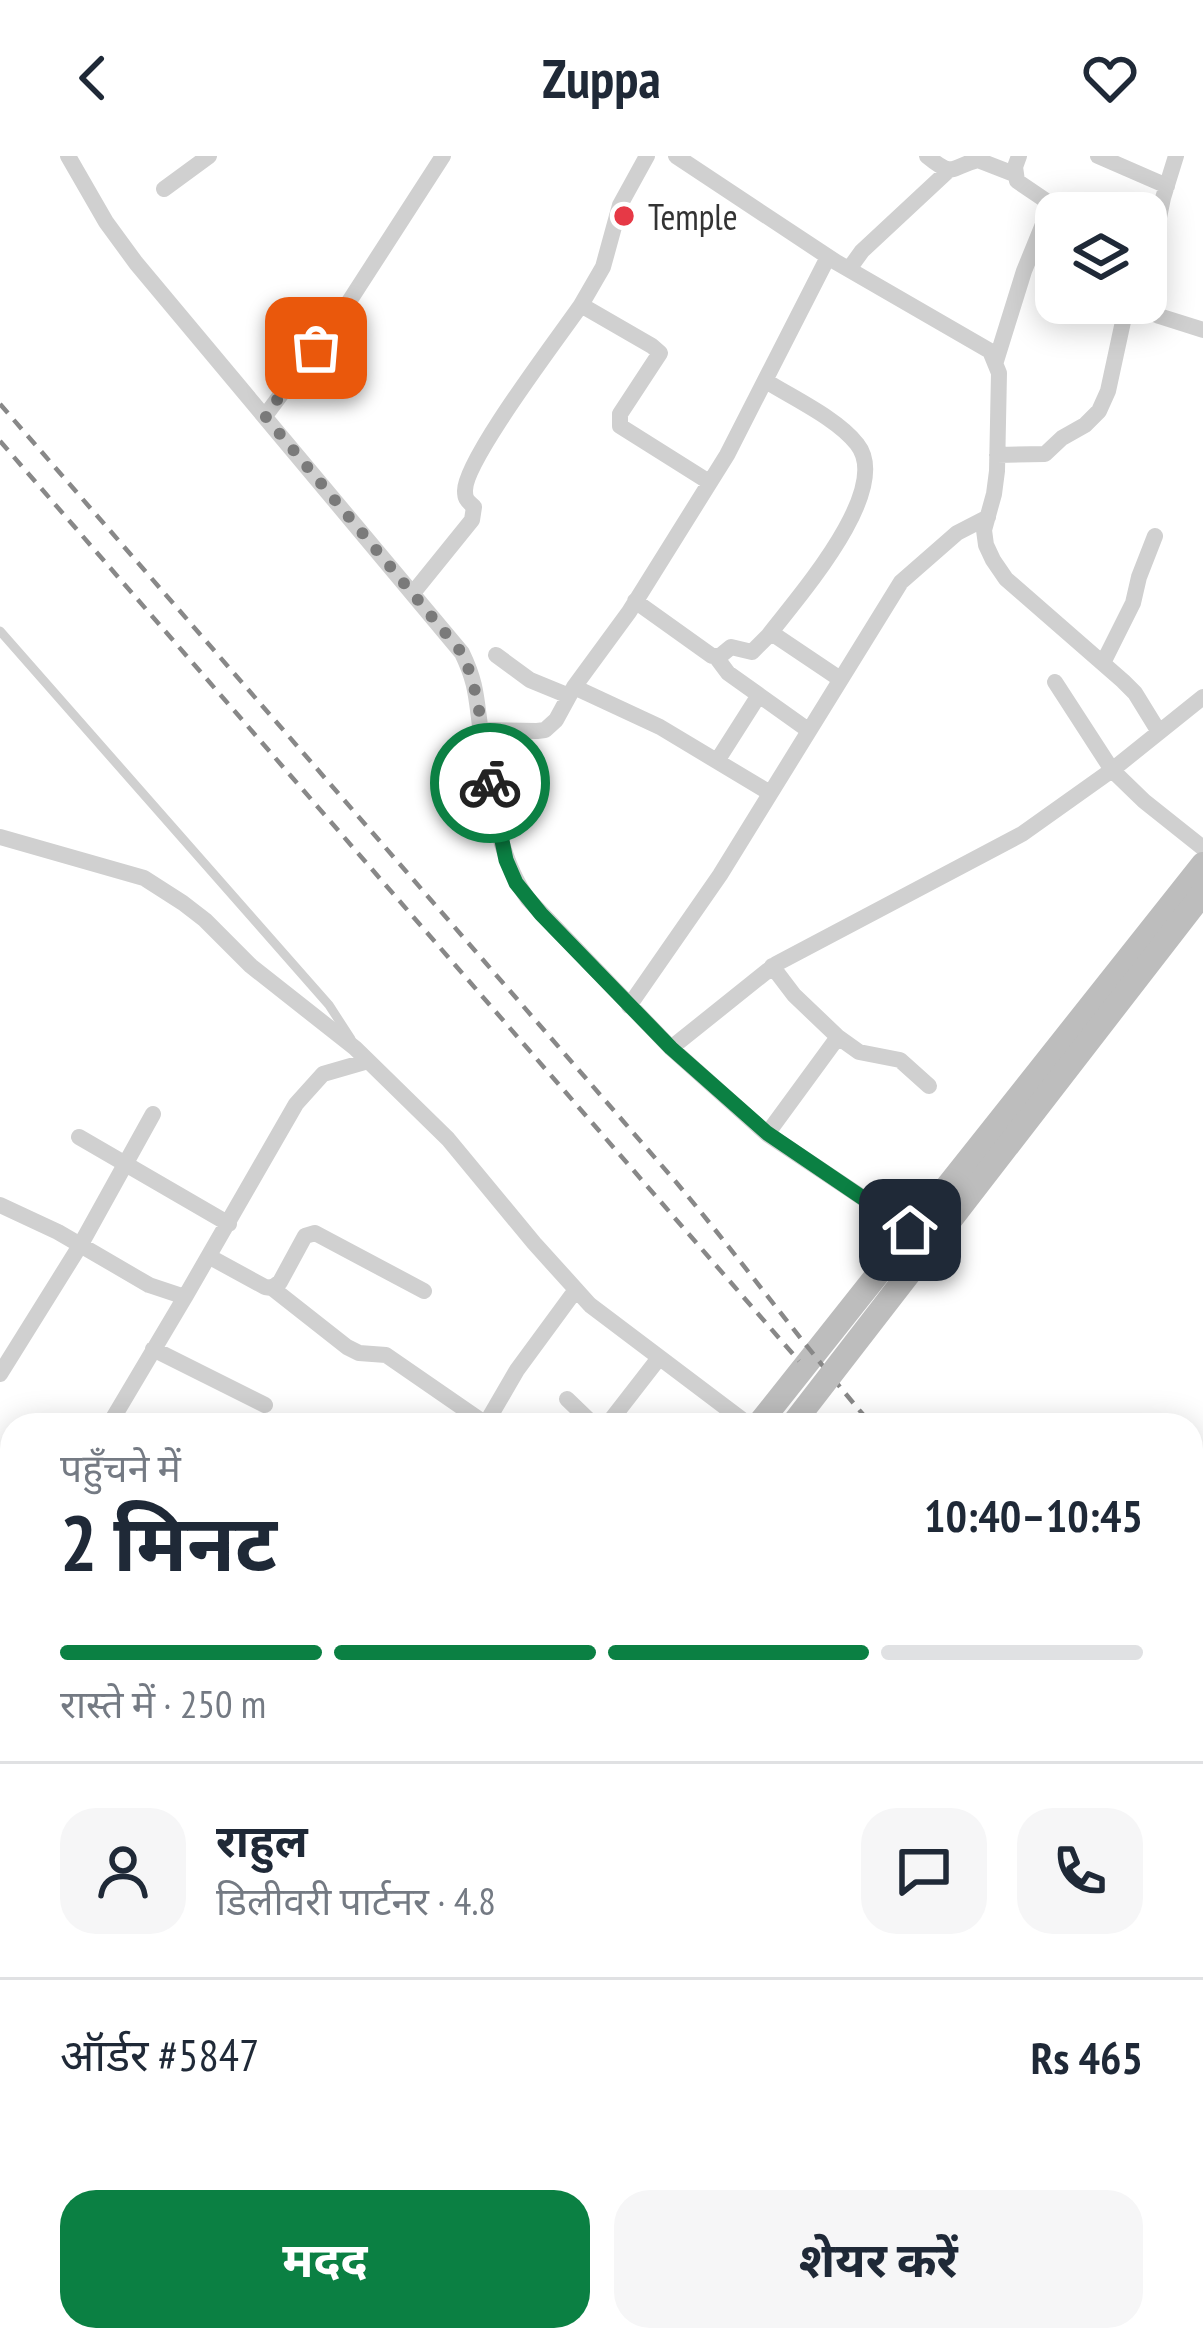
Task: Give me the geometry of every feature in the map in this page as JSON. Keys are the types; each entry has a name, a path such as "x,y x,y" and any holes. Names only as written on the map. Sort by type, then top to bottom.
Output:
{"street":[{"path":"68,156 136,263 462,653 477,687 480,730 501,842 516,883 671,1048 767,1133 910,1230"},
{"path":"164,189 209,156"},
{"path":"265,416 341,314 443,156"},
{"path":"413,593 472,520 474,507 464,489 478,454 603,267 620,205 647,156"},
{"path":"676,156 829,257 990,351 999,373 997,455 994,494 984,530 986,545 1006,579 1135,693 1159,732"},
{"path":"927,156 949,170 978,160 1017,165 1017,182 1045,200 1048,212 996,361"},
{"path":"1098,156 1167,186"},
{"path":"1166,192 1176,156"},
{"path":"849,269 862,251 949,170"},
{"path":"480,730 545,730 556,720 741,431 829,257"},
{"path":"581,305 659,353 620,413 620,426 710,482"},
{"path":"1167,316 1203,330"},
{"path":"997,455 1045,454 1093,419 1108,392 1129,324"},
{"path":"716,657 731,647 752,652 768,635 830,554 852,516 866,472 854,440 766,381"},
{"path":"629,1006 720,875 901,582 957,533 988,517"},
{"path":"1102,663 1133,603 1155,536"},
{"path":"635,601 808,730"},
{"path":"768,635 784,639 840,679"},
{"path":"496,655 530,680 642,718 770,793"},
{"path":"1054,682 1112,770 1203,848"},
{"path":"716,761 759,695"},
{"path":"671,1048 772,966 1022,834 1203,698"},
{"path":"0,837 144,878 205,920 251,966 365,1057 448,1138 575,1291 736,1413"},
{"path":"763,1413 1203,864"},
{"path":"801,1413 1203,893"},
{"path":"772,966 794,995 838,1037 859,1052 900,1060 928,1086"},
{"path":"767,1133 838,1037"},
{"path":"116,1413 296,1104 323,1074 365,1057"},
{"path":"0,1374 81,1244 153,1114"},
{"path":"79,1137 229,1224"},
{"path":"0,1205 81,1244 148,1285 184,1297"},
{"path":"272,1288 305,1236 315,1233 424,1291"},
{"path":"210,1257 272,1288 347,1348 386,1355 469,1413"},
{"path":"492,1413 575,1291"},
{"path":"153,1349 265,1405"},
{"path":"616,1413 659,1358"},
{"path":"567,1399 582,1413"}],"lane":[{"path":"0,631 287,956 365,1057"}],"railway":[{"path":"0,404 676,1182 862,1413"},
{"path":"0,441 799,1361"}],"way so far":[{"path":"316,348 265,416 462,653 477,687 490,783"}],"place":[{"name":"Temple","path":"624,216"}],"route":[{"path":"490,783 506,860 516,883 541,914 671,1048 767,1133 910,1230"}]}
